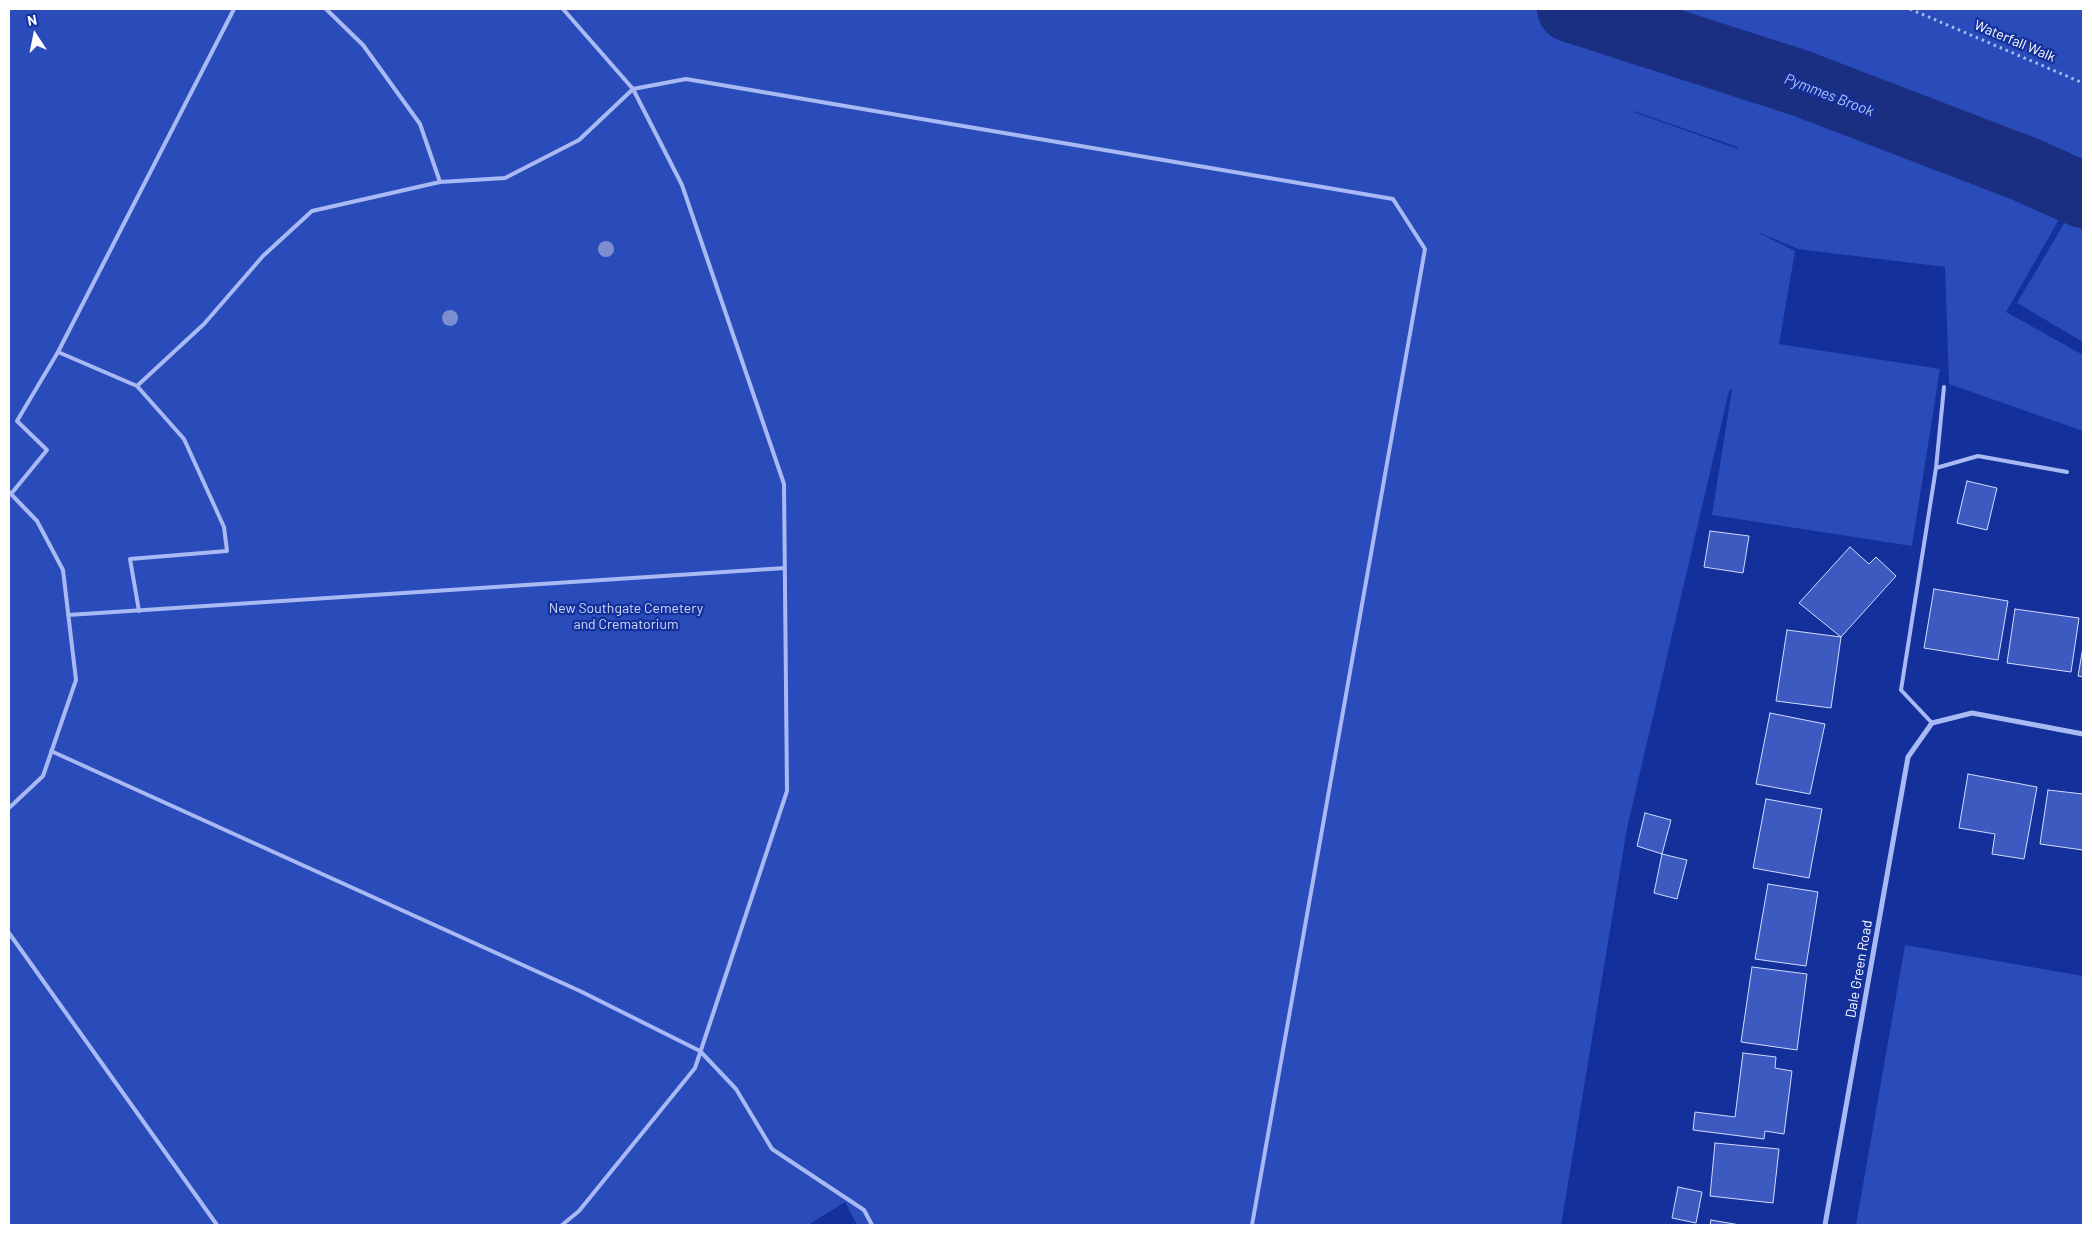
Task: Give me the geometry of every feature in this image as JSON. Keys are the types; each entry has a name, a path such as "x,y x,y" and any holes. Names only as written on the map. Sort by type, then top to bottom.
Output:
{"street":[{"path":"1932,722 1972,714 2083,734"},
{"name":"Dale Green Road","path":"1824,1225 1908,757 1932,722"}],"lane":[{"path":"9,808 43,776 76,680 63,570 37,521 10,493 47,450 17,421 58,352 234,9"},
{"path":"326,9 363,45 420,124 440,182"},
{"path":"562,1225 579,1211 695,1068 787,791 784,484 682,185 633,89 563,9"},
{"path":"137,386 204,324 263,256 312,211 440,182 505,178 579,140 633,89 686,79 1393,199 1426,249 1252,1225"},
{"path":"58,352 137,386 184,439 224,527 227,551 130,559 139,611"},
{"path":"1932,722 1902,690 1936,468 1944,387"},
{"path":"1936,468 1978,456 2067,472"},
{"path":"68,615 785,568"},
{"path":"51,751 580,992 700,1051 736,1089 772,1149 864,1210 872,1225"},
{"path":"9,933 217,1225"}],"path":[{"name":"Waterfall Walk","path":"1910,9 2083,83"}],"green space":[{"name":"New Southgate Cemetery and Crematorium","path":"9,9 2083,9 2083,219 2065,209 2006,312 2083,355 2083,431 1949,384 1945,267 1798,249 1753,230 1795,251 1779,344 1940,369 1912,546 1712,515 1732,389 1729,391 1627,828 1561,1225 857,1225 845,1202 808,1225 9,1225","holes":["1633,111 1738,147 1738,149"]},
{"path":"2066,220 2083,230 2083,342 2017,303"},
{"path":"1905,945 2083,976 2083,1225 1856,1225"}],"building":[{"path":"1967,481 1997,488 1987,530 1957,523"},
{"path":"1710,531 1749,536 1743,573 1704,567"},
{"path":"1850,547 1869,564 1876,557 1896,576 1841,637 1799,603"},
{"path":"1934,589 2008,601 1998,660 1924,648"},
{"path":"2015,609 2079,618 2071,672 2007,663"},
{"path":"1787,630 1841,637 1831,708 1776,701"},
{"path":"2083,647 2083,677 2078,676"},
{"path":"1770,713 1825,724 1810,794 1756,784"},
{"path":"1968,774 2037,787 2024,859 1992,854 1995,834 1959,828"},
{"path":"2048,790 2083,794 2083,850 2040,844"},
{"path":"1766,799 1822,809 1809,878 1753,868"},
{"path":"1645,813 1671,820 1662,854 1637,846"},
{"path":"1662,854 1687,860 1677,899 1654,893"},
{"path":"1768,884 1818,892 1806,966 1755,959"},
{"path":"1752,967 1807,974 1797,1050 1741,1042"},
{"path":"1743,1053 1776,1057 1775,1068 1792,1071 1784,1134 1765,1131 1764,1139 1693,1130 1695,1112 1735,1117"},
{"path":"1715,1143 1779,1149 1773,1203 1710,1196"},
{"path":"1678,1187 1702,1192 1696,1223 1672,1218"},
{"path":"1711,1220 1740,1225 1710,1225"}],"waterway":[{"name":"Pymmes Brook","path":"1570,9 1800,83 2027,170 2083,195"}]}
